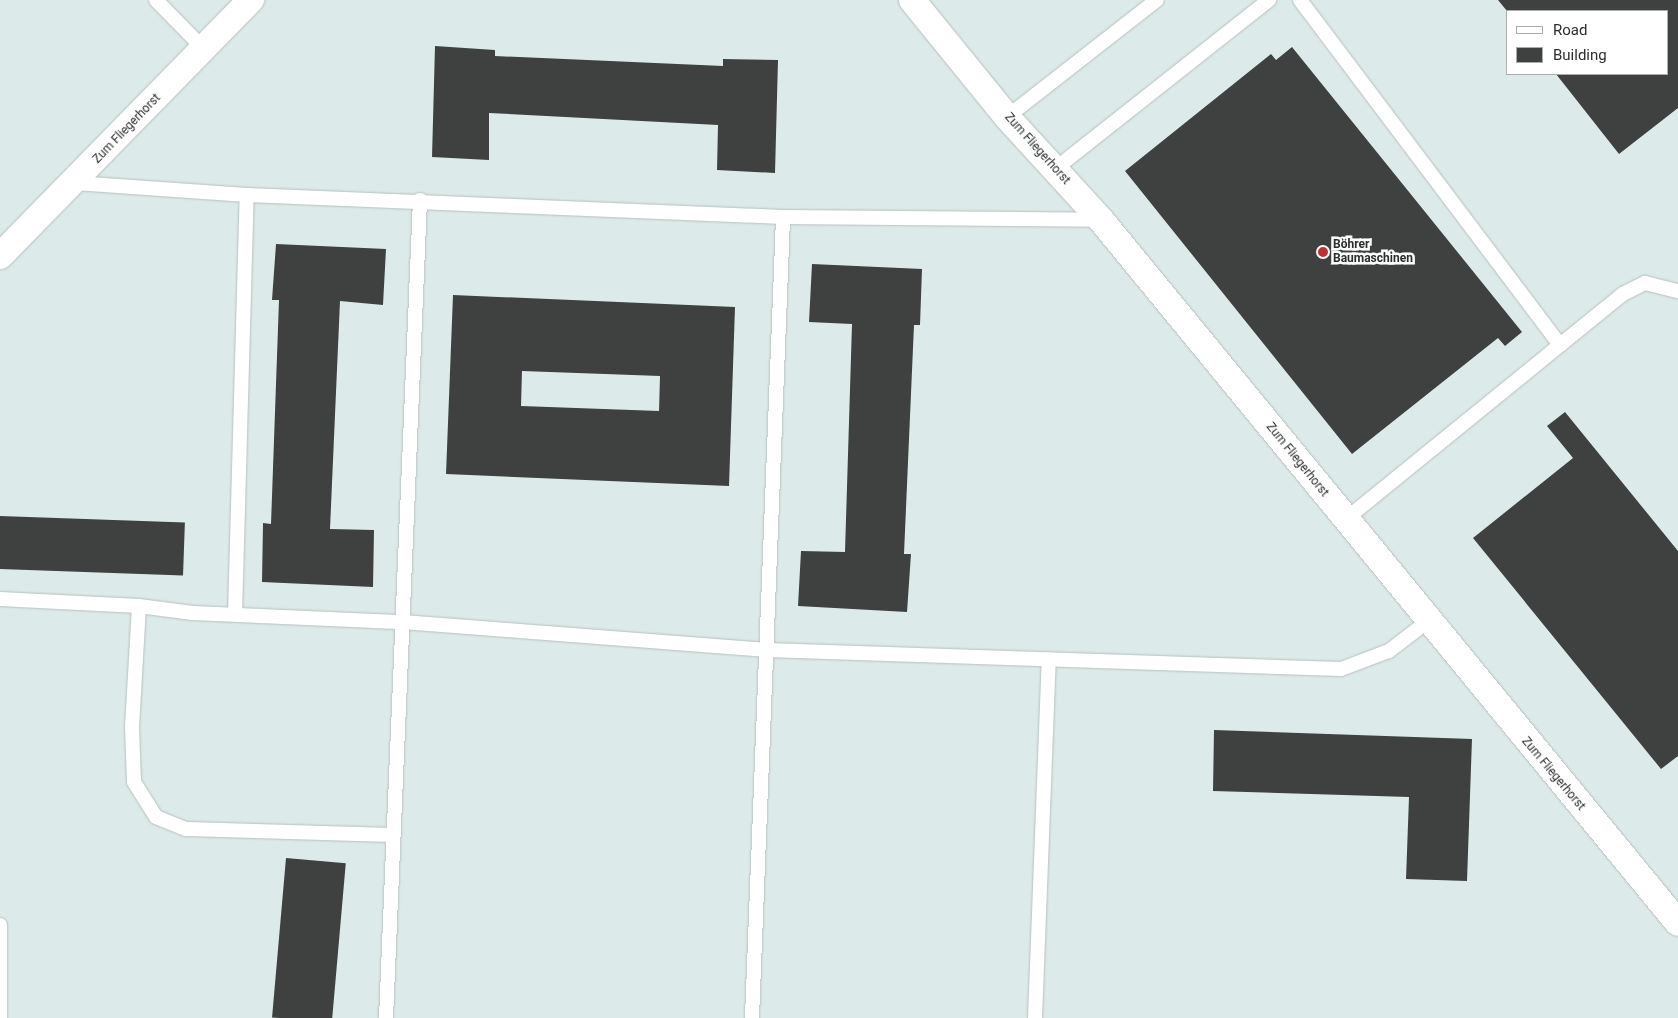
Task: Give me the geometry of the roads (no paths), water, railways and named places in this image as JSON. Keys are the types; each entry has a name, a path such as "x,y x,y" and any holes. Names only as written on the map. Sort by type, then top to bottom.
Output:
{"street":[{"name":"Zum Fliegerhorst","path":"0,256 75,183 251,0"},
{"name":"Zum Fliegerhorst","path":"912,0 1007,117 1101,220 1678,924"}],"lane":[{"path":"156,0 204,49"},
{"path":"1007,117 1157,0"},
{"path":"1055,169 1268,0"},
{"path":"1300,0 1560,345"},
{"path":"75,183 247,195 420,200 783,217 1101,220"},
{"path":"235,614 247,195"},
{"path":"386,1018 420,200"},
{"path":"752,1018 783,217"},
{"path":"1346,519 1623,294 1645,283 1678,291"},
{"path":"0,599 140,606 235,614 403,622 767,650 1341,670 1389,651 1428,621"},
{"path":"140,606 132,727 134,782 156,817 186,829 394,835"},
{"path":"1035,1018 1049,659"},
{"path":"0,925 0,1018"}],"place":[{"name":"Böhrer Baumaschinen","path":"1323,252"}]}
